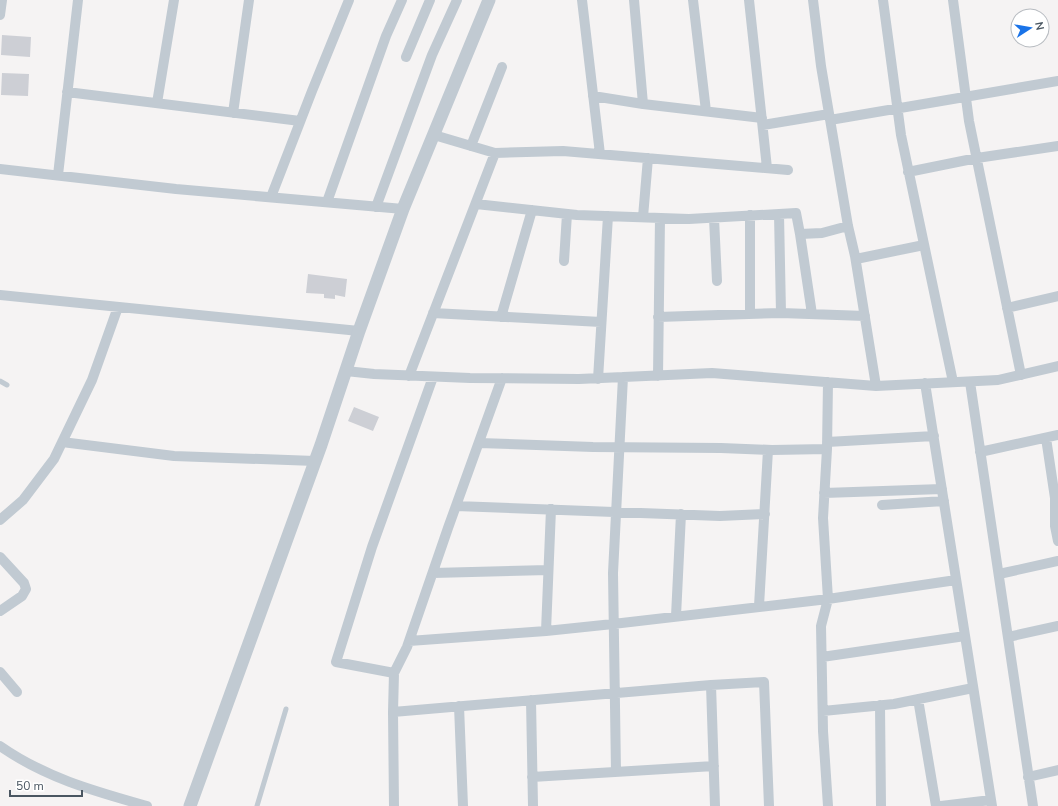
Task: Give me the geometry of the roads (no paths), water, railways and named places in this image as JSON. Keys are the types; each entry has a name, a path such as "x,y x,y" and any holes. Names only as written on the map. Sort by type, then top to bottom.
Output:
{"street":[{"path":"0,15 2,0"},
{"path":"58,175 78,0"},
{"path":"157,103 174,0"},
{"path":"233,113 249,0"},
{"path":"271,197 349,0"},
{"path":"327,202 386,36 402,0"},
{"path":"406,57 430,0"},
{"path":"376,207 432,55 457,0"},
{"path":"190,806 315,461 359,331 403,209 490,0"},
{"path":"582,0 600,154"},
{"path":"634,0 643,104"},
{"path":"693,0 706,111"},
{"path":"749,0 767,168"},
{"path":"814,0 821,66 848,226 856,259 876,386"},
{"path":"883,0 897,108 908,172 953,382"},
{"path":"953,0 969,121 1021,375"},
{"path":"471,146 502,67"},
{"path":"593,96 643,104 706,111 762,121 830,117 897,108 1058,81"},
{"path":"67,92 300,121"},
{"path":"434,135 495,153 563,151 788,170"},
{"path":"908,172 977,158 1058,146"},
{"path":"409,376 495,153"},
{"path":"643,217 648,158"},
{"path":"0,169 176,189 403,209"},
{"path":"476,204 567,214 689,219 796,212 812,314"},
{"path":"501,317 532,210"},
{"path":"564,261 567,214"},
{"path":"779,214 781,313"},
{"path":"750,215 750,313"},
{"path":"598,378 608,216"},
{"path":"658,376 660,218"},
{"path":"714,218 717,280"},
{"path":"800,234 822,233 848,226"},
{"path":"856,259 924,245"},
{"path":"0,295 359,331"},
{"path":"1007,308 1058,296"},
{"path":"0,520 23,500 54,459 92,380 118,307"},
{"path":"433,313 602,322"},
{"path":"658,317 750,313 865,316"},
{"path":"346,371 409,376 502,378 598,378 712,374 876,386 998,380 1058,366"},
{"path":"394,673 336,662 372,547 433,376"},
{"path":"616,772 613,573 618,447 623,377"},
{"path":"394,806 394,673 409,641 502,378"},
{"path":"828,382 827,445 823,518 828,598 821,626 822,711 828,806"},
{"path":"970,382 1033,806"},
{"path":"925,383 991,803 941,806"},
{"path":"980,452 1058,435"},
{"path":"479,443 768,450 934,436"},
{"path":"1046,438 1057,497 1055,526 1058,541"},
{"path":"62,442 174,456 315,461"},
{"path":"759,606 768,450"},
{"path":"824,493 942,489"},
{"path":"882,505 944,501"},
{"path":"456,506 720,516 765,514"},
{"path":"546,631 550,509"},
{"path":"676,616 681,514"},
{"path":"0,557 24,583 26,589 22,596 0,611"},
{"path":"999,574 1058,561"},
{"path":"433,573 548,570"},
{"path":"409,641 546,631 613,624 828,598 956,580"},
{"path":"1008,637 1058,626"},
{"path":"822,656 965,636"},
{"path":"0,672 17,692"},
{"path":"393,712 710,685 764,682 769,806"},
{"path":"710,685 715,806"},
{"path":"822,711 880,705 973,688"},
{"path":"918,699 936,806"},
{"path":"531,700 533,806"},
{"path":"880,705 881,806"},
{"path":"459,706 463,806"},
{"path":"0,746 36,768 68,782 147,806"},
{"path":"532,777 714,766"},
{"path":"1028,777 1058,770"}],"lane":[{"path":"0,381 7,385"},
{"path":"257,806 286,709"}]}
